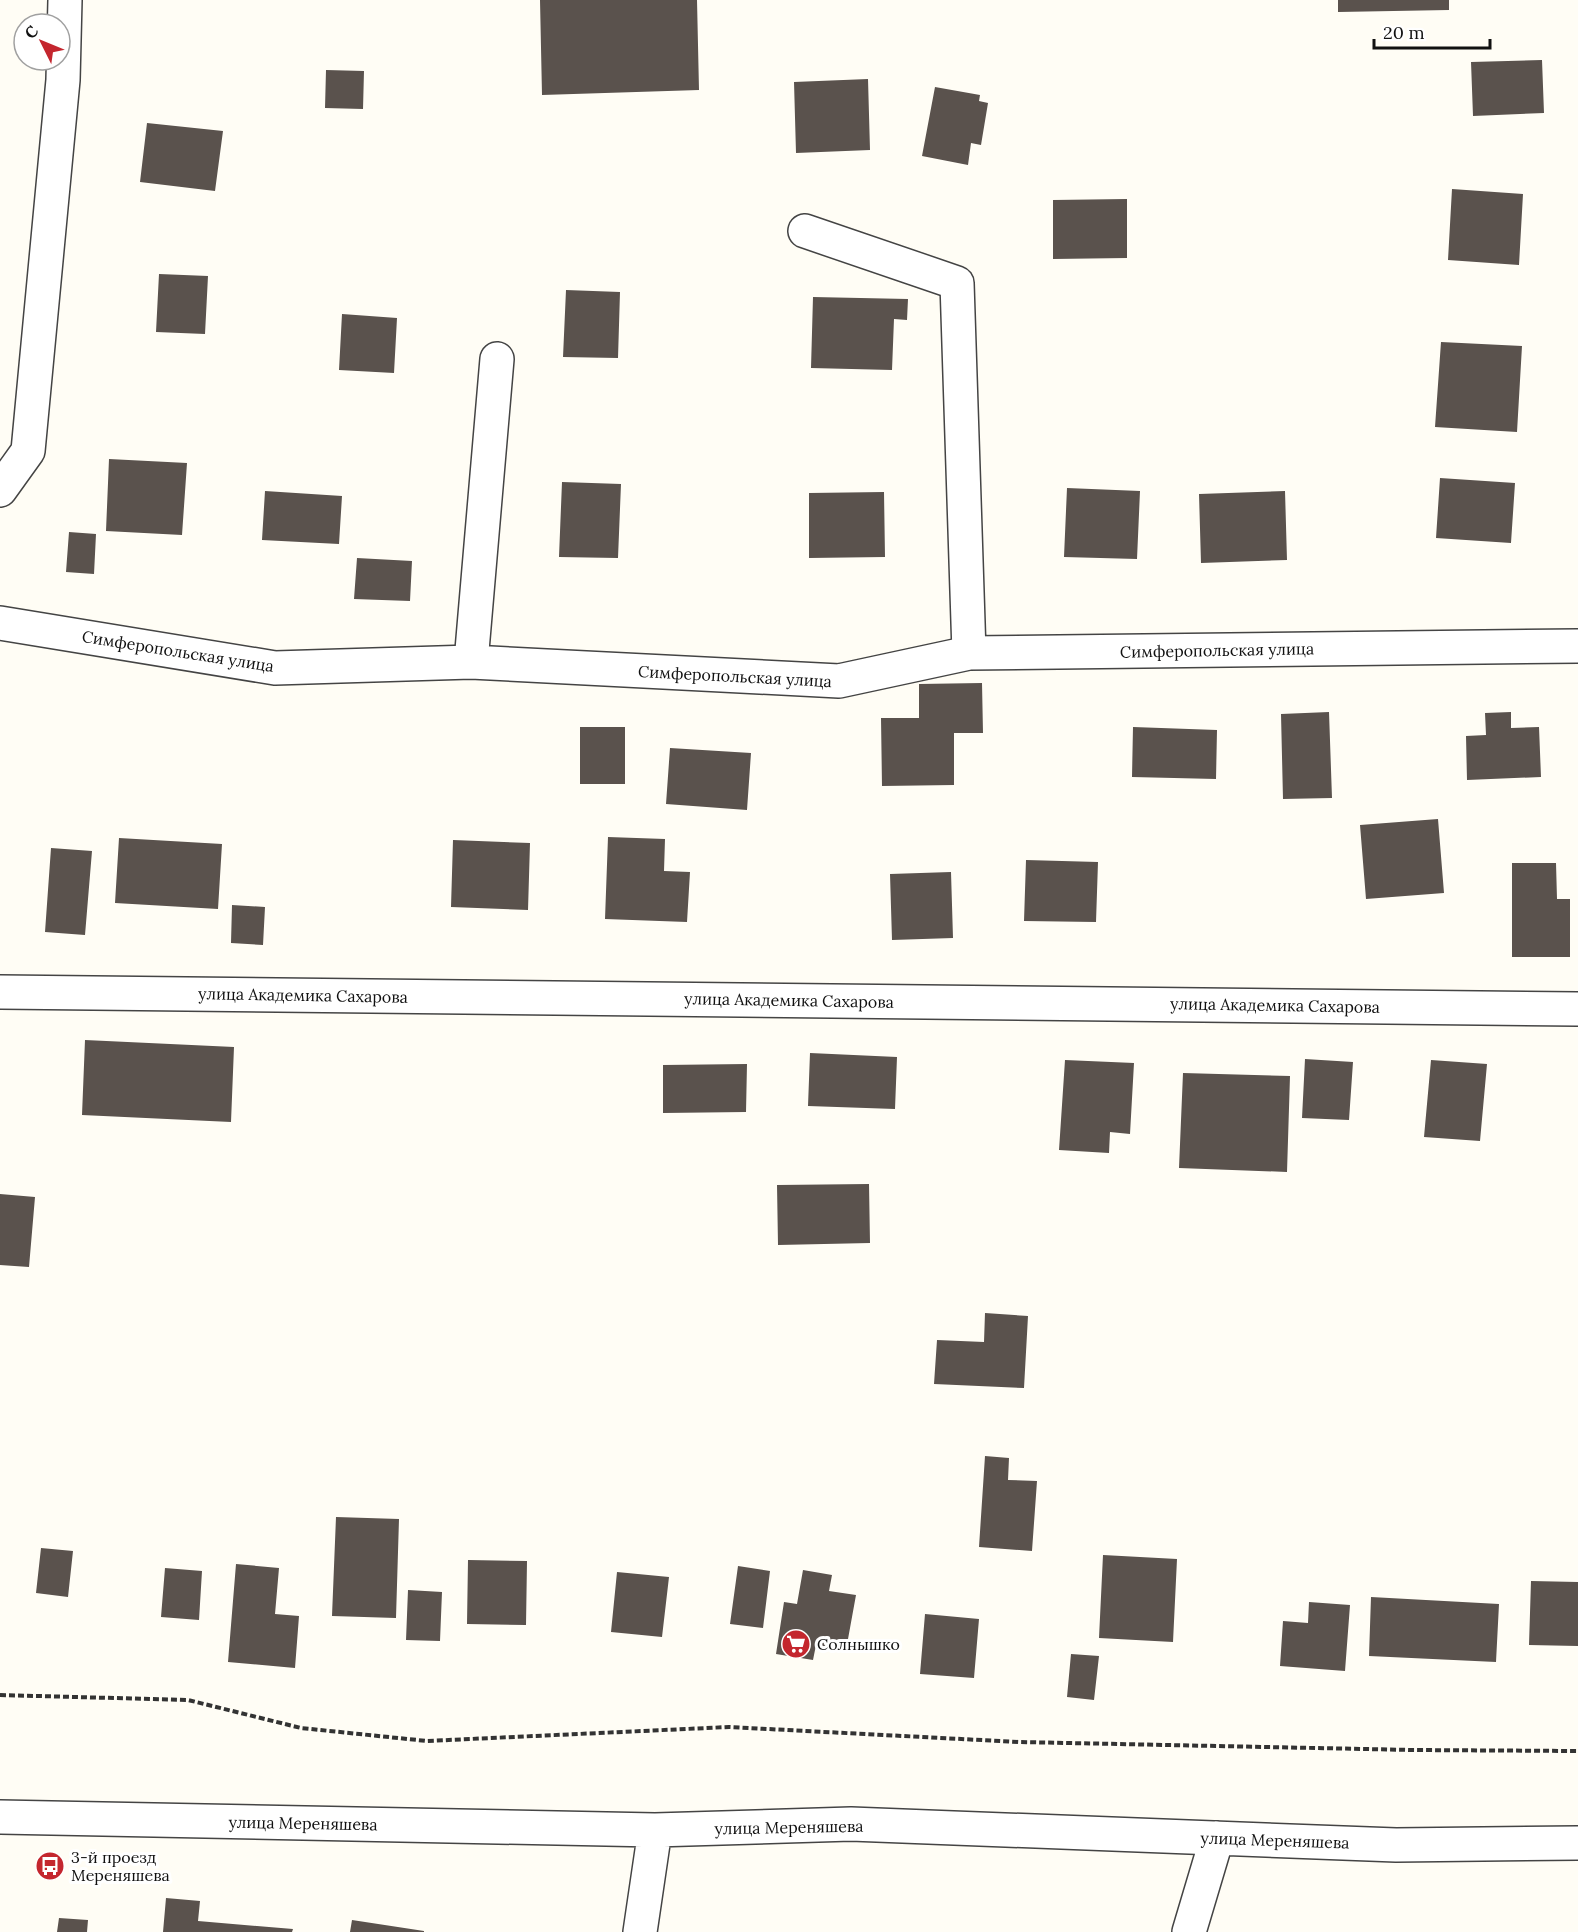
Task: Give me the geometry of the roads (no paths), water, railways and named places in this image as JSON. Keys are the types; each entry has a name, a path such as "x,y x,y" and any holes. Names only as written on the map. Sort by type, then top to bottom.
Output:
{"street":[{"path":"0,490 28,451 63,80 65,0"},
{"path":"806,231 957,283 969,652"},
{"path":"471,662 496,359"},
{"name":"Симферопольская улица","path":"0,623 275,668 471,662 838,681 969,652 1578,646"},
{"name":"улица Академика Сахарова","path":"0,992 1578,1009"},
{"name":"улица Мереняшева","path":"0,1817 655,1830 852,1824 1396,1845 1578,1843"},
{"path":"640,1932 655,1830"},
{"path":"1189,1932 1217,1838"}],"place":[{"name":"Солнышко","path":"796,1644"},
{"name":"3-й проезд Мереняшева","path":"50,1866"}]}
